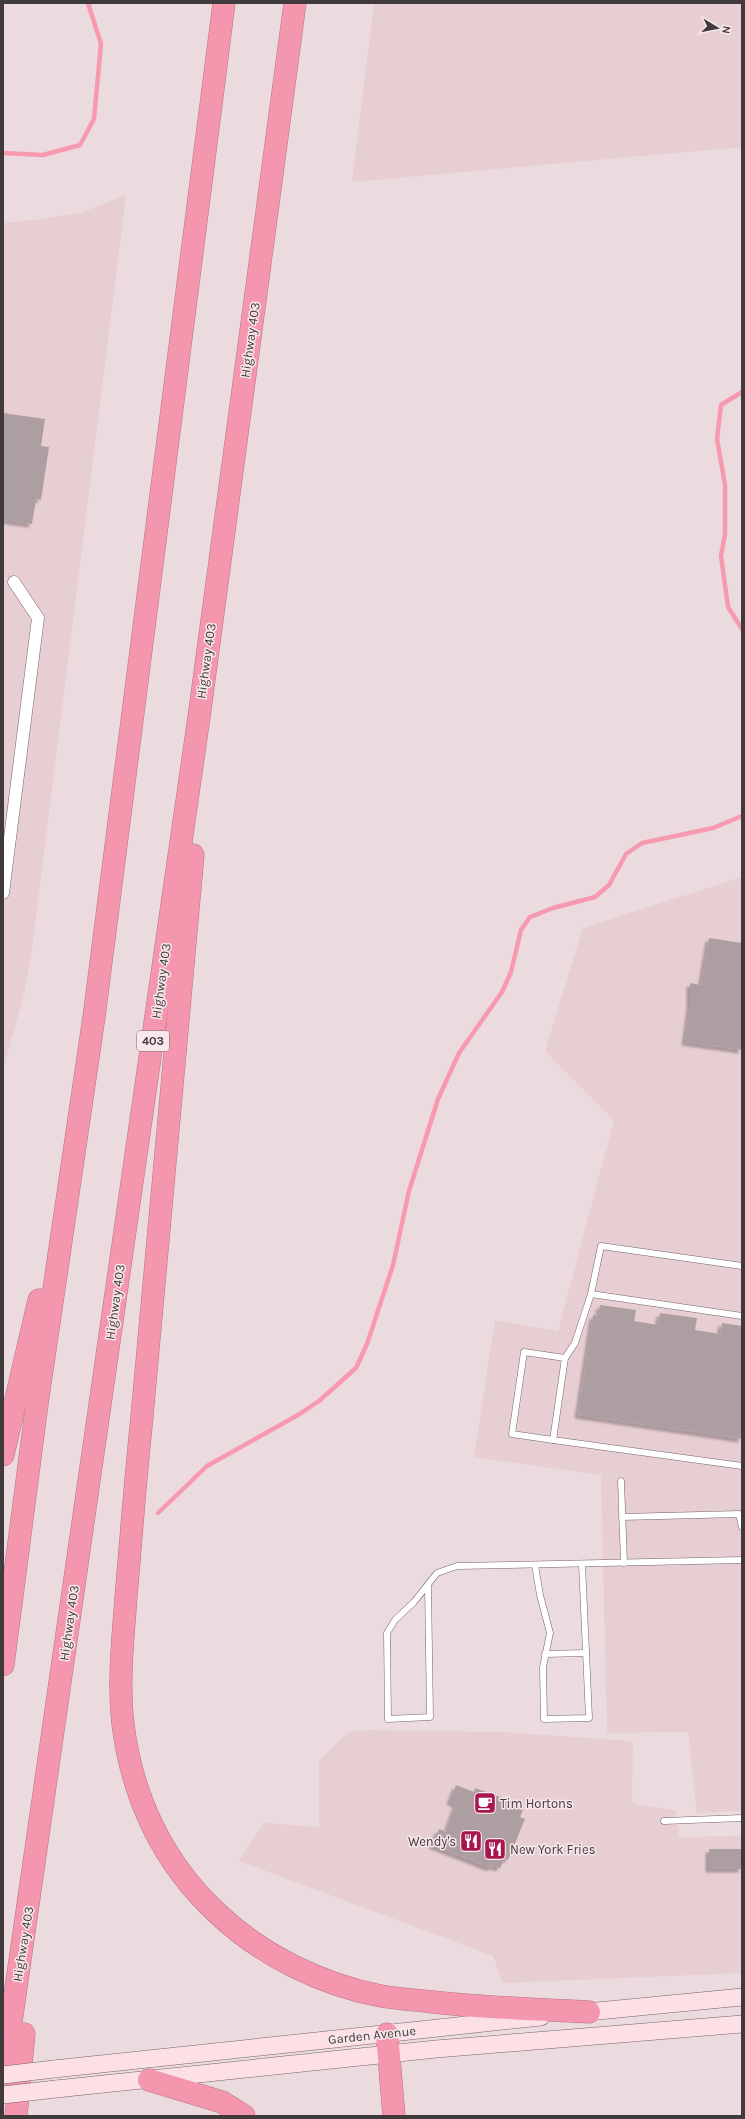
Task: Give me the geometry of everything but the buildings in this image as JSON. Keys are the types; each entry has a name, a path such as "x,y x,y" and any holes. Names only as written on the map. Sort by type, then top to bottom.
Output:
{"highway":[{"path":"3,1664 37,1404 94,1017 224,3"},
{"name":"Highway 403","path":"3,2076 29,1906 199,716 295,3"},
{"path":"199,716 200,775 138,1449 122,1650 123,1724 136,1787 156,1834 187,1882 223,1919 260,1946 289,1963 332,1982 384,1997 469,2006 589,2012"},
{"path":"3,1455 41,1289 78,1052 94,1017"},
{"path":"16,2116 32,1946 29,1906"},
{"path":"388,2044 394,2116"},
{"path":"149,2080 222,2102 244,2116"}],"main road":[{"name":"Garden Avenue","path":"3,2095 149,2080 589,2012 742,1997"},
{"name":"Garden Avenue","path":"3,2076 54,2069 388,2044 436,2048 742,2024"}],"street":[{"path":"3,893 38,618 14,582"}],"lane":[{"path":"553,1440 565,1358 575,1343 591,1294 601,1246 742,1266"},
{"path":"591,1294 742,1316"},
{"path":"565,1358 524,1352 512,1434 742,1466"},
{"path":"621,1480 624,1563"},
{"path":"622,1518 739,1514 742,1527"},
{"path":"428,1585 430,1717 388,1719 387,1633 395,1620 428,1585 437,1573 457,1566 742,1560"},
{"path":"535,1565 540,1595 550,1633 545,1654 544,1719 589,1718 582,1564"},
{"path":"545,1654 586,1653"},
{"path":"664,1821 742,1818"}],"shaded area":[{"path":"374,3 742,3 742,147 352,182"},
{"path":"126,195 32,950 23,999 3,1068 3,223 41,219 83,212"},
{"path":"742,877 742,1811 697,1813 688,1732 607,1733 601,1475 474,1457 495,1320 558,1331 614,1120 545,1051 583,928"},
{"path":"370,1730 499,1732 633,1741 632,1802 644,1806 676,1810 679,1837 742,1836 742,1973 503,1983 493,1956 239,1861 264,1823 319,1827 319,1761 348,1732"}],"waterway":[{"path":"3,153 43,155 80,145 94,119 101,44 88,3"},
{"path":"742,392 721,405 717,439 725,485 725,534 721,556 728,607 742,629"},
{"path":"158,1513 207,1466 298,1415 319,1401 356,1368 367,1344 393,1265 409,1191 438,1099 459,1053 502,992 511,972 521,930 530,917 553,908 595,897 609,885 626,854 642,843 713,828 742,816"}],"place":[{"name":"Tim Hortons","path":"485,1803"},
{"name":"Wendy's","path":"471,1841"},
{"name":"New York Fries","path":"495,1849"}]}
